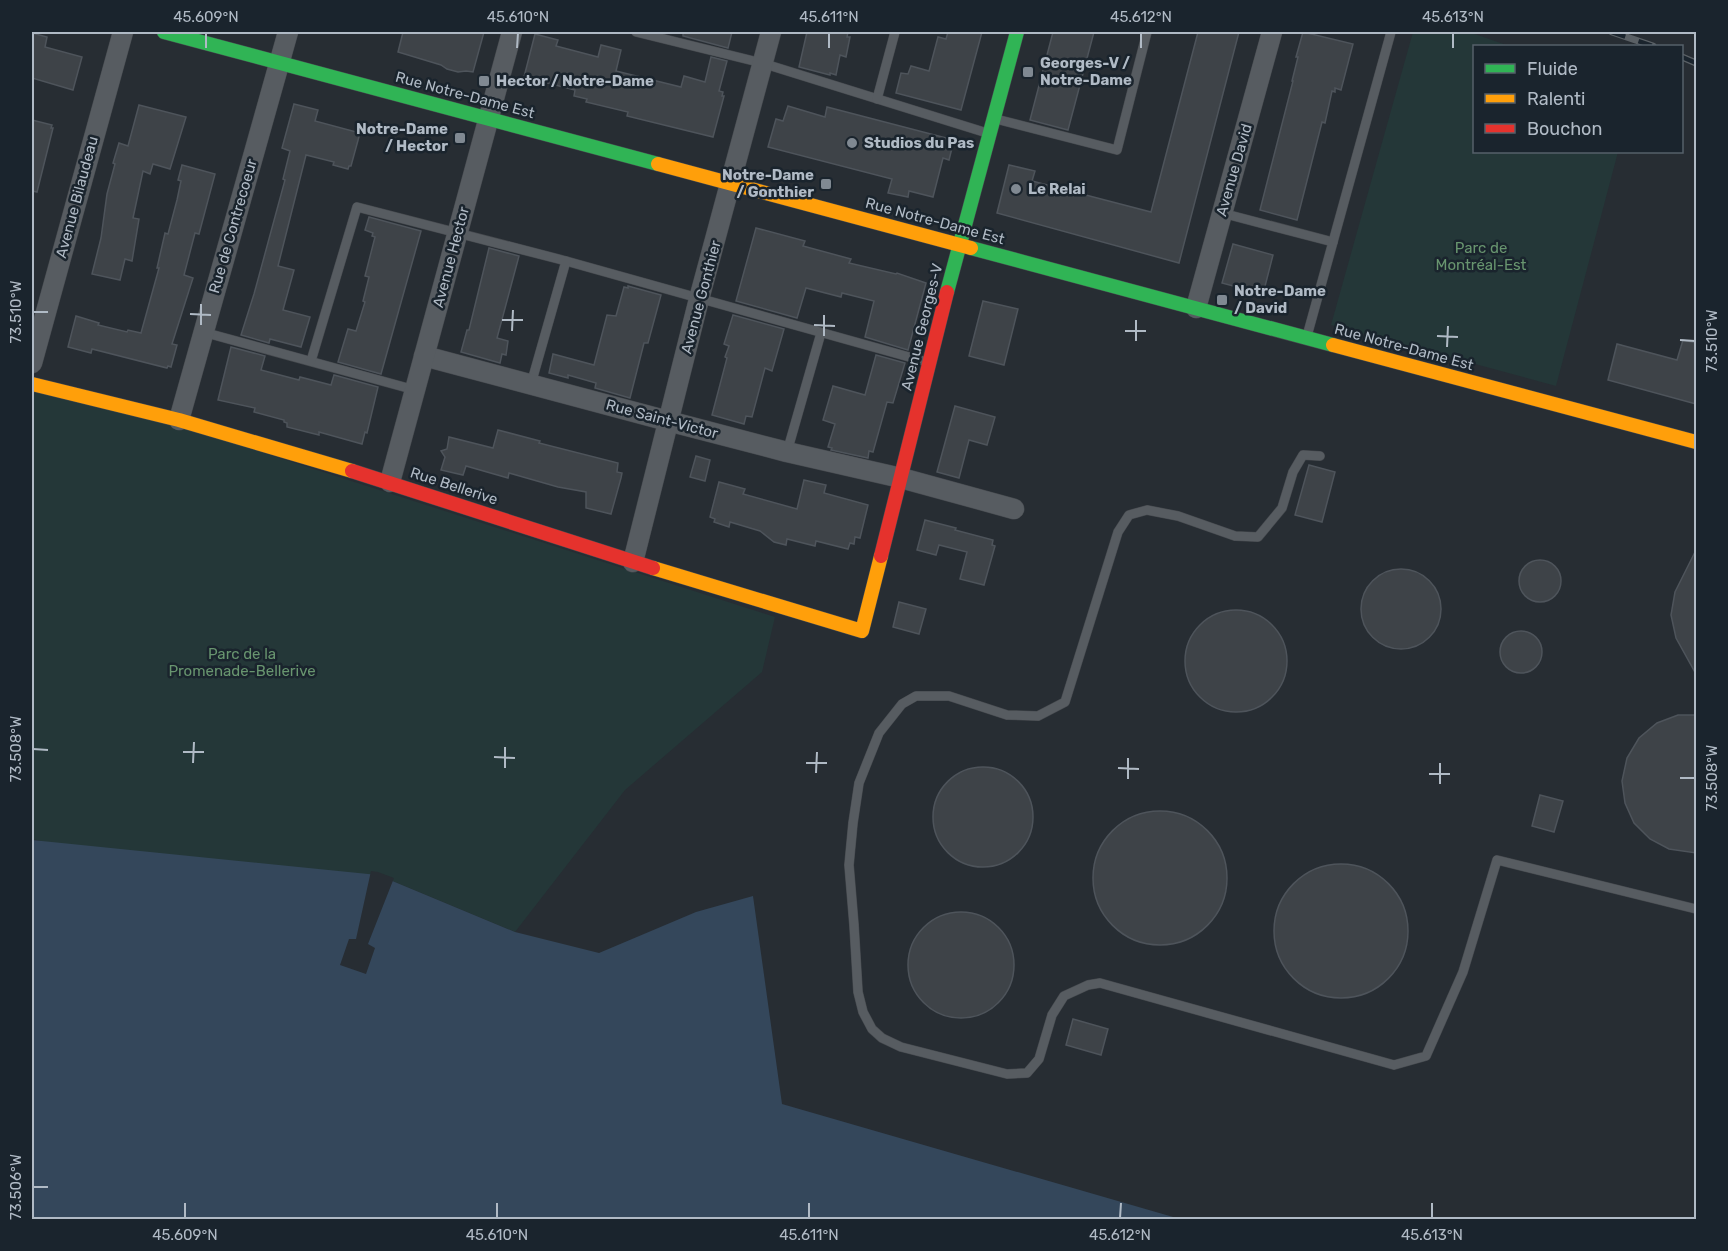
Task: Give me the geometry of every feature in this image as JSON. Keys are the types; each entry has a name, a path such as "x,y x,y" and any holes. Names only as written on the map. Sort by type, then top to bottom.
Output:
{"main road":[{"name":"Rue Notre-Dame Est","path":"164,32 1696,442"},
{"name":"Avenue Georges-V","path":"862,631 959,244 1017,32"},
{"name":"Rue Bellerive","path":"32,384 178,420 390,482 633,562 862,631"}],"street":[{"name":"Avenue Bilaudeau","path":"32,363 123,32"},
{"name":"Rue de Contrecoeur","path":"178,420 288,32"},
{"name":"Avenue Hector","path":"390,482 512,32"},
{"name":"Avenue Gonthier","path":"633,562 699,299 771,32"},
{"name":"Avenue David","path":"1196,308 1272,32"},
{"name":"Rue Saint-Victor","path":"424,356 1014,509"}],"lane":[{"path":"636,32 762,63 989,134"},
{"path":"877,99 895,32"},
{"path":"993,118 1117,150 1147,32"},
{"path":"1306,337 1391,32"},
{"path":"311,361 357,207 566,261 930,362"},
{"path":"1222,213 1333,242"},
{"path":"531,384 566,261"},
{"path":"203,332 415,390"},
{"path":"788,452 821,333"},
{"path":"1320,456 1303,455 1293,472 1282,508 1258,537 1235,536 1178,516 1147,510 1129,515 1118,532 1065,702 1038,716 1007,715 949,696 916,696 902,704 879,734 859,783 849,865 858,992 863,1012 872,1029 882,1038 901,1047 1007,1074 1027,1073 1039,1059 1052,1015 1064,996 1088,985 1100,983 1394,1065 1426,1056 1463,972 1497,860 1696,909"}],"green space":[{"name":"Parc de Montréal-Est","path":"1413,32 1469,32 1506,45 1473,45 1473,153 1618,153 1556,386 1331,325"},
{"name":"Parc de la Promenade-Bellerive","path":"32,390 177,425 775,617 762,672 625,790 515,932 378,875 173,871 32,839"}],"water":[{"path":"32,840 378,875 515,932 599,953 696,912 753,896 782,1104 1180,1219 32,1219"}],"pier":[{"path":"371,871 394,878 368,944 375,948 366,974 340,965 349,939 356,939"}],"building":[{"path":"403,32 484,32 473,72 458,72 398,52"},
{"path":"683,32 732,32 728,48 683,36"},
{"path":"807,32 848,32 847,37 850,37 846,57 840,55 836,75 799,67"},
{"path":"948,32 982,32 961,110 896,93 901,73 908,74 911,66 929,71 938,37 946,39"},
{"path":"1053,32 1094,32 1068,130 1030,120"},
{"path":"1198,32 1239,32 1179,263 997,213 1009,165 1035,171 1032,181 1151,212"},
{"path":"1303,32 1353,44 1341,90 1335,88 1335,92 1332,91 1325,123 1322,122 1297,220 1260,210"},
{"path":"32,33 47,37 45,47 82,57 73,90 32,78"},
{"path":"535,34 558,40 556,46 598,57 601,45 621,50 616,71 681,87 684,76 705,82 711,57 727,61 719,91 723,92 722,96 724,96 713,137 627,116 628,112 586,102 587,99 574,96 575,90 524,77"},
{"path":"294,104 318,110 315,121 360,133 351,166 348,169 333,165 334,162 306,155 278,266 294,270 283,310 310,317 301,347 270,339 269,343 241,335 285,180 283,179 290,151 282,148"},
{"path":"139,105 186,117 170,169 153,164 150,174 143,171 133,218 139,219 132,261 125,259 120,280 92,274 115,164 113,163 119,143 128,146"},
{"path":"788,106 825,117 827,107 954,140 949,160 943,158 933,197 909,191 908,197 888,193 892,179 768,147 776,119 783,121"},
{"path":"32,120 52,125 51,128 53,128 37,192 32,191"},
{"path":"182,165 215,174 199,234 195,233 184,275 193,278 172,344 177,345 171,367 167,368 92,349 91,353 68,347 76,316 99,323 98,325 141,333 159,268 157,268 165,233 168,234 177,200 181,181 178,180"},
{"path":"369,217 421,231 381,374 338,362 348,329 356,331 365,302 363,301 369,277 365,276 375,237 372,236 373,233 365,230"},
{"path":"756,228 805,241 803,246 851,259 849,263 897,273 926,283 908,350 865,337 874,301 842,293 841,297 806,288 797,318 736,301"},
{"path":"1233,244 1273,255 1263,294 1222,283"},
{"path":"489,248 519,256 497,338 508,341 506,355 502,354 500,363 461,352 467,330 469,330"},
{"path":"628,286 661,295 648,343 644,343 630,398 595,388 596,383 568,375 568,378 549,373 553,354 594,365 607,315 616,316 624,287 628,288"},
{"path":"983,301 1018,309 1004,365 969,356"},
{"path":"733,315 784,329 772,371 765,368 752,417 746,416 744,424 712,415 727,358 725,357 729,346 724,344"},
{"path":"1683,340 1696,343 1696,404 1608,380 1617,344 1677,360"},
{"path":"231,347 265,356 261,370 299,380 300,377 331,385 334,375 378,387 367,433 365,432 362,444 319,432 319,435 287,427 284,420 254,412 255,408 218,400"},
{"path":"876,355 905,363 893,403 887,402 873,452 869,451 868,458 831,450 832,448 828,447 835,424 823,420 833,386 865,395"},
{"path":"955,406 995,417 987,445 969,440 959,478 937,472"},
{"path":"498,430 618,463 617,472 622,473 611,514 586,508 586,492 558,487 509,473 508,478 466,466 463,475 441,470 445,457 441,451 447,449 449,437 493,448"},
{"path":"696,456 710,460 705,481 690,477"},
{"path":"1309,465 1335,472 1322,522 1295,515"},
{"path":"804,480 826,485 824,493 868,505 860,538 855,537 854,544 850,543 848,549 816,541 815,546 787,539 786,545 774,542 760,531 730,522 729,527 714,522 715,519 710,517 719,482 745,489 743,494 797,509"},
{"path":"925,520 993,540 992,545 995,546 984,585 960,579 967,552 939,545 936,555 917,550"},
{"path":"1696,550 1696,674 1676,638 1671,615 1675,592"},
{"path":"1540,560 1555,566 1561,581 1555,596 1540,602 1525,596 1519,581 1525,566"},
{"path":"1393,569 1409,569 1430,580 1441,601 1441,617 1430,638 1409,649 1393,649 1379,643 1367,631 1361,617 1361,601 1367,587 1379,575"},
{"path":"899,602 926,609 919,634 893,627"},
{"path":"1236,610 1256,614 1272,625 1283,641 1287,661 1283,681 1272,697 1256,708 1236,712 1216,708 1200,697 1189,681 1185,661 1189,641 1200,625 1216,614"},
{"path":"1521,631 1536,637 1542,652 1536,667 1521,673 1506,667 1500,652 1506,637"},
{"path":"1678,715 1696,715 1696,853 1669,849 1650,839 1634,823 1625,803 1622,781 1627,758 1639,738 1657,723"},
{"path":"983,767 1002,771 1019,781 1029,798 1033,817 1029,836 1019,853 1002,863 983,867 964,863 947,853 937,836 933,817 937,798 947,781 964,771"},
{"path":"1540,795 1563,801 1554,832 1532,826"},
{"path":"1160,811 1186,816 1208,830 1222,852 1227,878 1222,904 1208,926 1186,940 1160,945 1134,940 1112,926 1098,904 1093,878 1098,852 1112,830 1134,816"},
{"path":"1341,864 1367,869 1389,883 1403,905 1408,931 1403,957 1389,979 1367,993 1341,998 1315,993 1293,979 1279,957 1274,931 1279,905 1293,883 1315,869"},
{"path":"961,912 981,916 999,927 1010,945 1014,965 1010,985 999,1003 981,1014 961,1018 941,1014 923,1003 912,985 908,965 912,945 923,927 941,916"},
{"path":"1073,1019 1108,1029 1101,1055 1066,1045"}],"railway":[{"path":"1612,32 1650,45"},
{"path":"1683,57 1696,63"}],"traffic: fast":[{"path":"164,32 658,164"},
{"path":"947,292 1017,32"},
{"path":"971,248 1333,345"}],"traffic: slow":[{"path":"658,164 971,248"},
{"path":"1333,345 1696,442"},
{"path":"32,384 179,420 352,471"},
{"path":"653,568 862,631 881,556"}],"traffic: jam":[{"path":"881,556 947,292"},
{"path":"352,471 653,568"}],"place":[{"name":"Georges-V / Notre-Dame","path":"1028,72"},
{"name":"Hector / Notre-Dame","path":"484,81"},
{"name":"Notre-Dame / Hector","path":"460,138"},
{"name":"Studios du Pas","path":"852,143"},
{"name":"Notre-Dame / Gonthier","path":"826,184"},
{"name":"Le Relai","path":"1016,189"},
{"name":"Notre-Dame / David","path":"1222,300"}]}
